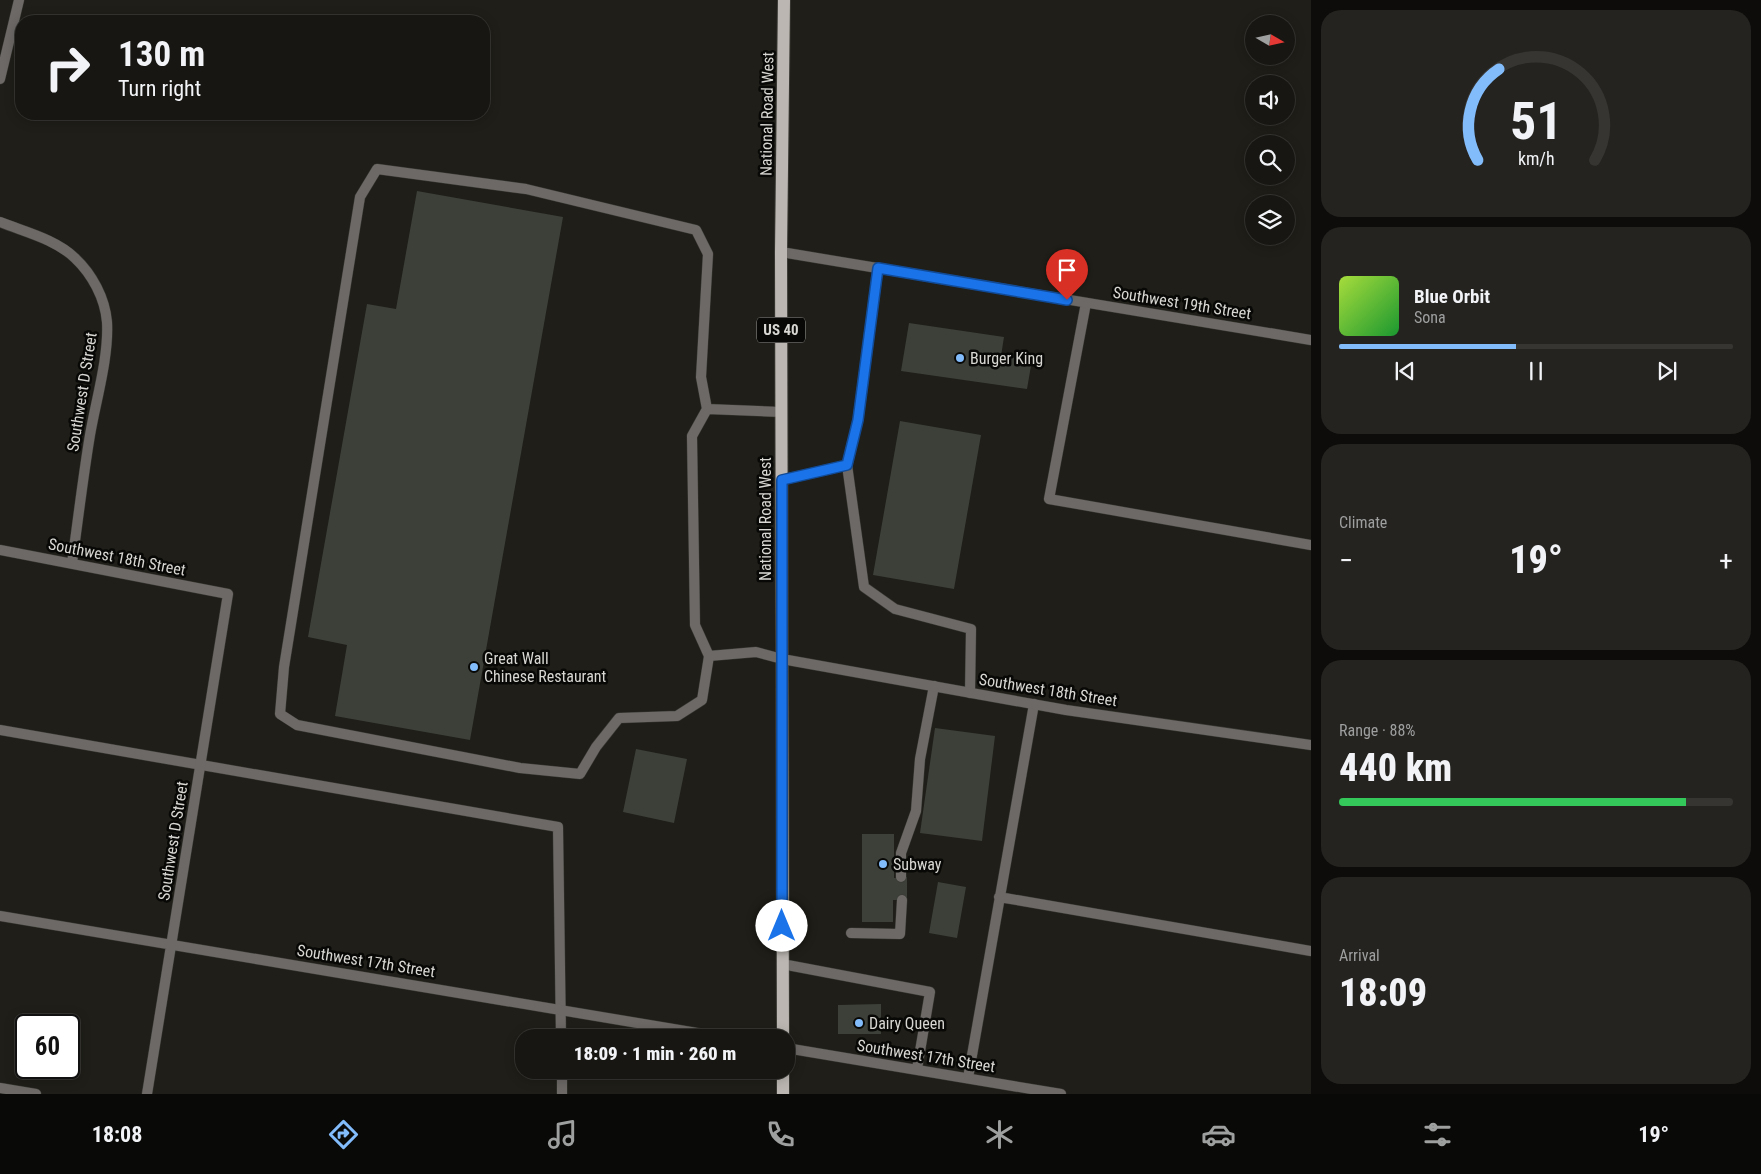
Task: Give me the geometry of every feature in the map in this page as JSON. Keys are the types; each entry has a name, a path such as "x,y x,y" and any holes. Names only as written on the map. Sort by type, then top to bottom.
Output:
{"main road":[{"name":"National Road West","path":"783,1029 781,252 784,0"},
{"path":"782,1079 782,1094"}],"street":[{"path":"15,15 19,0"},
{"path":"0,79 15,17"},
{"path":"377,168 526,189 696,230 708,254 701,377 707,409 692,436 696,626 709,656 702,700 677,716 619,718 596,748 580,774 520,768 297,725 280,714 284,667 360,197 377,168"},
{"name":"Southwest D Street","path":"0,222 58,246 74,258 88,274 99,292 107,320 107,344 90,437 72,563"},
{"name":"Southwest 19th Street","path":"781,252 1311,340"},
{"path":"878,268 858,420 847,465 864,587 895,609 970,629 970,693"},
{"path":"1086,303 1049,499 1311,545"},
{"path":"707,409 782,412"},
{"path":"782,480 847,465"},
{"name":"Southwest 18th Street","path":"0,550 228,594"},
{"name":"Southwest D Street","path":"147,1094 228,594"},
{"name":"Southwest 18th Street","path":"709,656 756,652 782,660 1034,704 1311,745"},
{"path":"901,878 901,853 916,811 920,759 934,686"},
{"path":"968,1078 1034,704"},
{"path":"0,730 558,827 561,1029"},
{"path":"1000,897 1311,951"},
{"path":"851,933 900,934 902,900"},
{"name":"Southwest 17th Street","path":"0,916 675,1029"},
{"path":"782,964 930,992 917,1070"},
{"name":"Southwest 17th Street","path":"795,1050 1061,1094"},
{"path":"562,1079 562,1094"},
{"path":"0,1088 36,1094"}],"building":[{"path":"417,191 563,217 470,740 335,716 347,645 308,637 367,304 396,309"},
{"name":"Burger King","path":"909,323 1004,337 1001,356 1032,360 1027,389 901,371"},
{"path":"900,421 981,435 954,589 873,575"},
{"path":"935,728 995,736 982,841 920,833"},
{"path":"636,749 687,759 674,823 623,812"},
{"path":"862,834 894,834 894,878 907,877 907,900 893,900 893,922 862,922"},
{"path":"938,882 966,887 957,938 929,933"},
{"path":"881,1004 881,1034 838,1034 838,1005"}],"place":[{"name":"Burger King","path":"960,358"},
{"name":"Great Wall Chinese Restaurant","path":"474,667"},
{"name":"Subway","path":"883,864"},
{"name":"Dairy Queen","path":"859,1023"}],"route":[{"path":"782,926 782,480 847,465 858,420 878,268 1067,300"}]}
